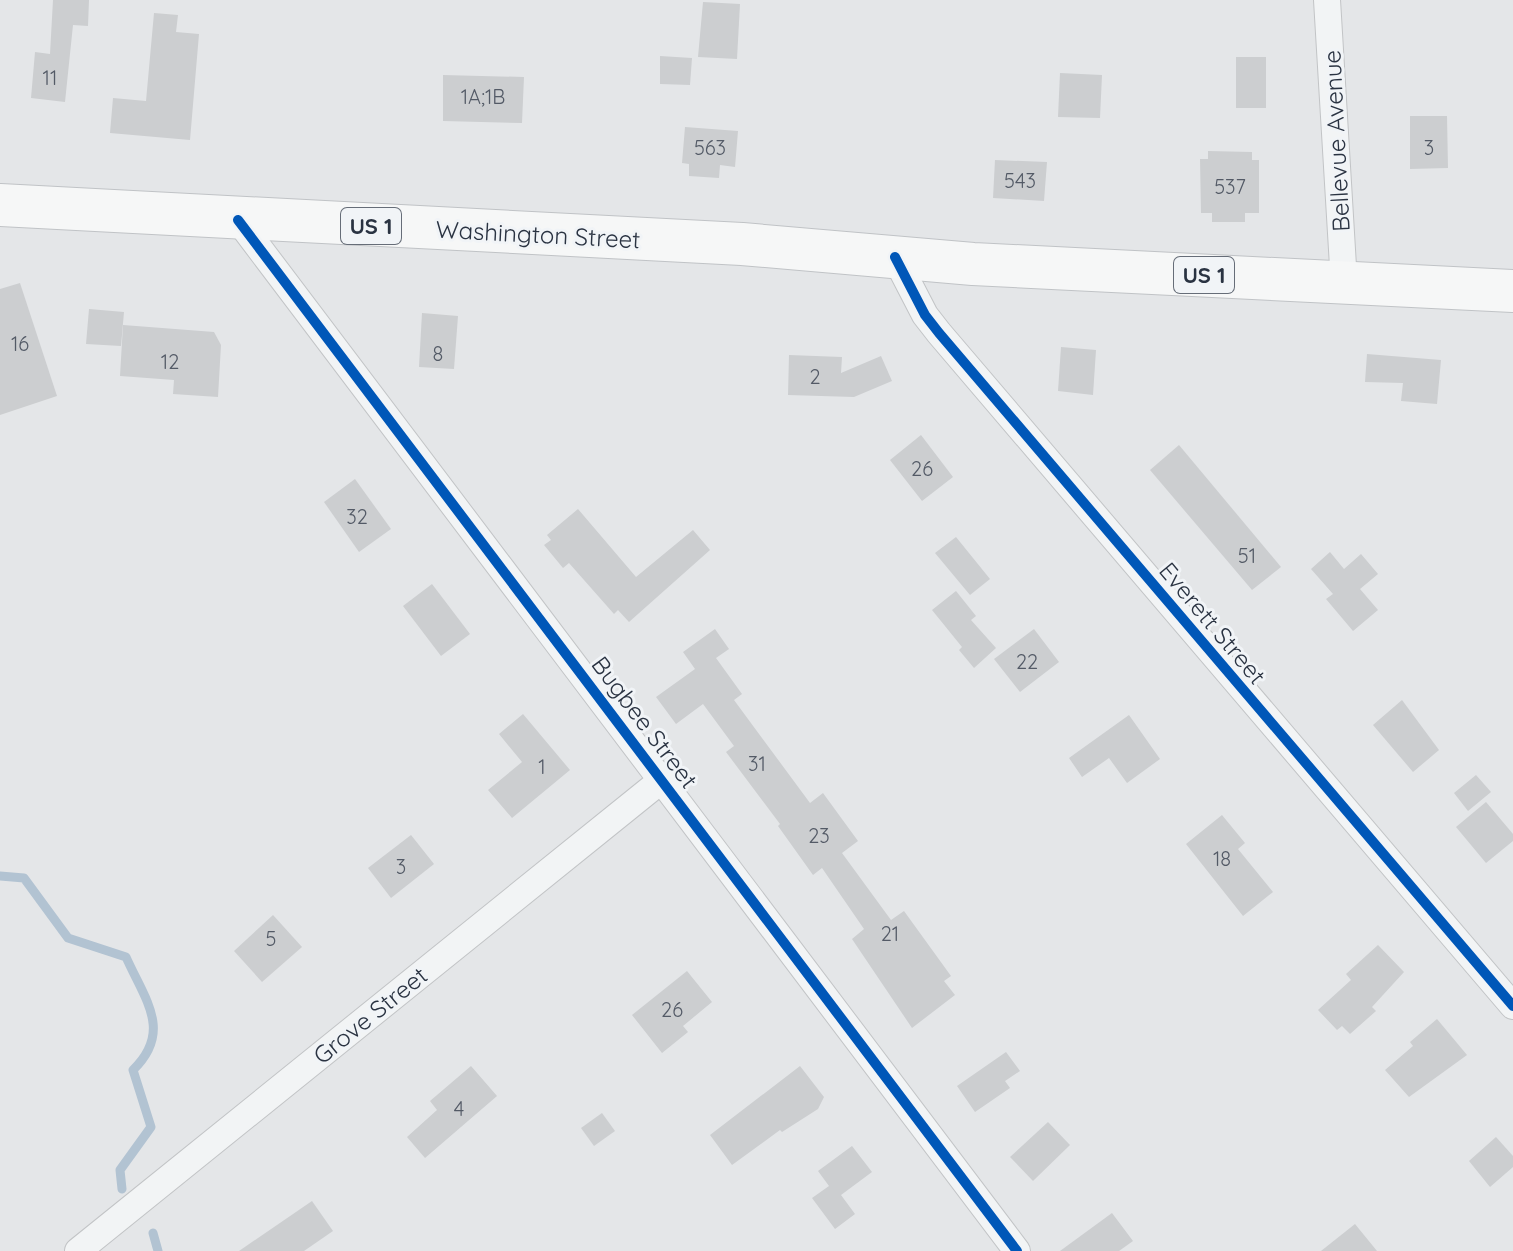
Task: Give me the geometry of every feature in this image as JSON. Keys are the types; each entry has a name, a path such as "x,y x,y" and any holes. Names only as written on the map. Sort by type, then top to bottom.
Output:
{"main road":[{"name":"Washington Street","path":"0,205 238,220 742,244 895,257"},
{"name":"US 1","path":"895,257 1513,291"}],"street":[{"name":"Bellevue Avenue","path":"1327,0 1344,283"},
{"name":"Bugbee Street","path":"238,220 1017,1251"},
{"name":"Everett Street","path":"895,257 925,315 939,333 1513,1006"},
{"name":"Grove Street","path":"78,1251 663,779"}],"building":[{"path":"53,0 89,0 88,26 73,25 65,102 31,98 35,52 50,54"},
{"path":"703,2 740,4 737,59 698,57"},
{"path":"154,13 178,15 176,32 199,34 190,140 110,133 113,98 146,101"},
{"path":"660,56 692,58 690,85 660,84"},
{"path":"1236,57 1266,57 1266,108 1236,108"},
{"path":"1060,73 1102,75 1100,118 1058,117"},
{"path":"443,75 524,77 522,123 443,121"},
{"path":"1410,116 1447,116 1448,168 1410,169"},
{"path":"685,127 738,131 735,167 720,165 719,178 689,176 689,164 682,163"},
{"path":"1208,151 1252,152 1252,160 1259,160 1259,213 1245,213 1245,222 1212,222 1212,213 1201,213 1200,159 1208,159"},
{"path":"995,160 1047,162 1044,201 993,198"},
{"path":"20,283 57,396 0,415 0,289"},
{"path":"89,309 124,312 121,346 86,344"},
{"path":"422,313 458,316 454,369 419,367"},
{"path":"123,325 214,332 221,345 218,397 173,394 174,380 120,376"},
{"path":"1061,347 1096,350 1093,395 1058,391"},
{"path":"1367,354 1441,360 1437,404 1401,401 1403,383 1365,382"},
{"path":"789,355 842,357 841,373 881,356 892,381 854,397 788,395"},
{"path":"921,435 953,477 922,501 890,460"},
{"path":"1179,445 1281,567 1252,590 1150,470"},
{"path":"355,479 391,529 359,552 324,502"},
{"path":"578,509 636,577 693,530 710,550 629,622 618,610 614,614 569,563 563,568 544,545 551,540 547,535"},
{"path":"956,537 990,579 970,595 935,553"},
{"path":"1330,552 1344,569 1361,554 1378,574 1360,589 1378,610 1353,631 1326,599 1333,594 1311,569"},
{"path":"432,584 470,634 441,656 403,606"},
{"path":"956,591 976,616 971,620 996,648 974,668 959,650 962,647 932,610"},
{"path":"715,629 729,649 716,658 742,694 734,700 810,803 823,793 858,841 842,853 891,920 904,911 951,976 944,981 955,995 912,1028 852,939 864,929 822,868 813,875 778,826 780,824 726,752 734,746 703,704 676,724 656,697 695,669 683,652"},
{"path":"1034,629 1059,662 1020,692 994,659"},
{"path":"1402,700 1439,750 1413,772 1373,725"},
{"path":"523,714 570,770 512,818 488,790 522,762 499,734"},
{"path":"1129,715 1160,759 1127,783 1109,758 1082,777 1069,758"},
{"path":"1476,775 1491,792 1468,811 1454,793"},
{"path":"1486,802 1513,834 1513,841 1486,863 1456,827"},
{"path":"1222,815 1245,843 1238,849 1273,892 1243,916 1186,844"},
{"path":"411,835 434,864 391,898 368,868"},
{"path":"273,915 302,947 262,982 234,951"},
{"path":"1378,945 1404,972 1372,1007 1376,1011 1350,1034 1342,1026 1337,1030 1318,1010 1351,980 1346,974"},
{"path":"687,971 712,1002 683,1026 688,1032 662,1053 632,1015"},
{"path":"1437,1019 1467,1055 1409,1097 1385,1070 1413,1046 1410,1042"},
{"path":"1006,1052 1020,1071 1005,1081 1010,1088 975,1112 957,1086"},
{"path":"471,1066 497,1096 425,1158 407,1137 437,1110 430,1101"},
{"path":"800,1066 824,1097 818,1109 782,1132 780,1130 732,1165 710,1135"},
{"path":"602,1113 615,1131 594,1146 581,1128"},
{"path":"1048,1122 1070,1145 1033,1181 1010,1157"},
{"path":"1496,1137 1513,1156 1513,1167 1490,1187 1469,1161"},
{"path":"852,1146 872,1172 841,1195 855,1214 835,1229 812,1198 829,1186 818,1171"},
{"path":"312,1201 333,1231 304,1251 239,1251"},
{"path":"1112,1213 1133,1241 1119,1251 1060,1251"},
{"path":"1355,1224 1377,1251 1321,1251"}],"waterway":[{"path":"0,876 24,878 68,938 126,957 147,1001 152,1015 151,1042 145,1056 133,1070 151,1127 120,1170 122,1189"},
{"path":"153,1233 158,1251"}],"cycle path":[{"path":"238,220 1017,1251"},
{"path":"895,257 925,315 939,333 1513,1006"}]}
